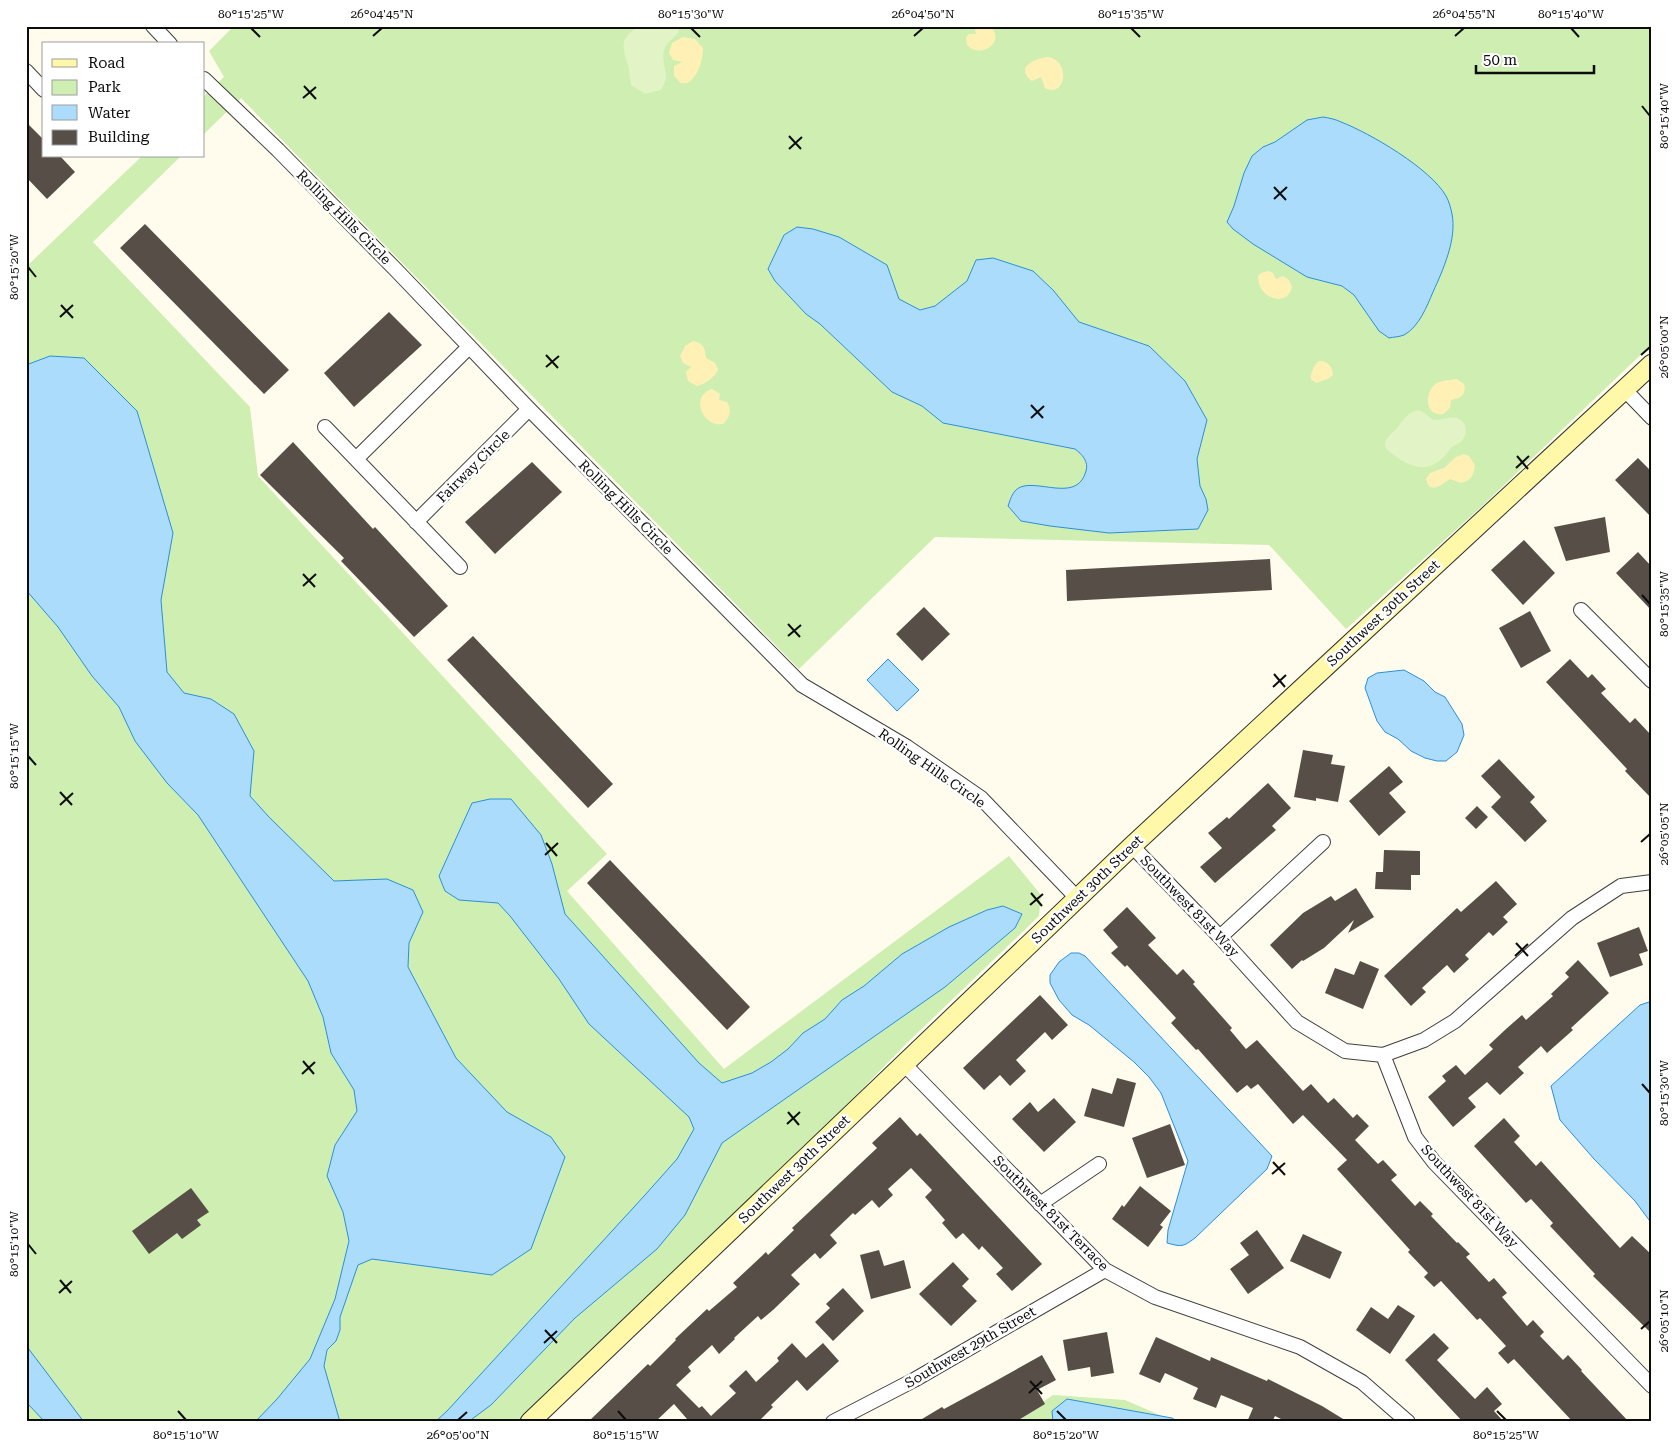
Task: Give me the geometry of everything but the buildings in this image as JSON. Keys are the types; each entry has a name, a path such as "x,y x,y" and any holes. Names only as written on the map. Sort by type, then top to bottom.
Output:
{"street":[{"path":"153,26 168,42"},
{"path":"26,71 42,88"},
{"name":"Rolling Hills Circle","path":"205,80 278,150 398,272 529,410 802,685 907,747 981,798 1077,898"},
{"path":"356,459 469,347"},
{"name":"Southwest 30th Street","path":"530,1422 1132,846 1652,364"},
{"path":"1624,390 1652,418"},
{"name":"Fairway Circle","path":"416,522 529,410"},
{"path":"325,427 460,567"},
{"path":"1581,610 1652,681"},
{"path":"1220,937 1323,842"},
{"name":"Southwest 81st Way","path":"1132,846 1220,937 1297,1022 1345,1051 1383,1055 1415,1136 1434,1162 1652,1386"},
{"path":"1383,1055 1424,1040 1455,1021 1572,918 1588,907 1621,886 1652,882"},
{"name":"Southwest 81st Terrace","path":"904,1064 1104,1270 1155,1297 1300,1348 1362,1382 1408,1422"},
{"path":"1040,1204 1099,1164"},
{"name":"Southwest 29th Street","path":"834,1422 914,1380 1104,1270"}],"green space":[{"path":"234,26 1652,26 1652,344 1480,508 1346,629 1269,545 935,537 799,669 241,98 205,133 205,95 224,77 209,51"},
{"path":"639,26 679,26 679,31 664,50 663,61 666,79 661,90 645,94 631,85 629,68 624,53 625,39"},
{"path":"140,158 179,158 93,242 250,407 258,476 607,854 567,891 724,1069 1009,856 1041,895 1039,916 906,1044 787,1166 516,1422 29,1422 26,1419 26,267"},
{"path":"1418,410 1433,420 1459,419 1464,423 1466,430 1461,442 1452,447 1438,462 1425,467 1412,466 1406,463 1389,451 1385,444 1387,438 1406,417"},
{"path":"1053,1395 1125,1400 1176,1422 1013,1422"}],"sand":[{"path":"976,26 990,26 994,32 994,43 984,50 978,51 967,45 966,37 969,34 976,34"},
{"path":"683,37 695,39 703,48 701,63 697,73 687,83 681,83 674,76 674,66 682,62 673,60 669,53 672,43"},
{"path":"1048,57 1056,60 1063,71 1061,84 1052,90 1045,88 1041,77 1032,81 1025,72 1028,64 1037,59"},
{"path":"1268,271 1273,273 1276,279 1283,276 1289,280 1292,287 1289,294 1284,298 1273,298 1262,290 1258,276"},
{"path":"693,341 702,345 706,358 715,363 718,369 710,380 697,386 688,381 686,372 691,367 683,363 680,356 685,346"},
{"path":"1319,361 1329,365 1333,375 1316,383 1311,379 1311,374"},
{"path":"1457,379 1464,384 1464,393 1460,397 1451,400 1450,408 1443,414 1432,412 1429,408 1428,397 1433,387 1439,382"},
{"path":"712,389 720,394 719,400 727,402 730,410 729,416 723,424 716,424 710,421 701,411 701,398"},
{"path":"1464,454 1469,456 1475,465 1470,479 1461,483 1450,479 1436,487 1430,487 1426,479 1430,473 1444,468 1456,457"}],"water":[{"path":"1323,117 1336,120 1368,134 1399,153 1438,186 1449,203 1452,214 1453,234 1445,264 1422,316 1414,327 1404,335 1389,338 1379,331 1354,295 1342,286 1307,277 1253,244 1227,222 1252,156 1263,147 1275,142 1307,120"},
{"path":"797,227 813,229 839,237 887,265 899,299 920,310 935,306 967,281 976,260 993,258 1033,271 1053,290 1079,322 1149,346 1185,381 1207,420 1197,459 1200,486 1206,499 1208,510 1198,529 1109,533 1021,521 1008,506 1011,497 1017,489 1032,485 1068,488 1076,485 1082,480 1086,471 1086,461 1075,449 943,423 922,406 892,392 820,324 806,314 775,281 768,269 784,235"},
{"path":"50,356 84,358 137,411 173,533 161,600 167,672 184,693 211,699 234,714 254,751 250,796 334,881 387,879 413,890 423,912 409,943 408,967 456,1058 507,1112 551,1137 565,1157 531,1249 492,1275 372,1259 358,1265 340,1317 340,1330 336,1341 327,1350 324,1366 340,1422 255,1422 310,1359 335,1299 349,1241 343,1212 327,1176 335,1145 357,1111 354,1090 331,1053 323,1017 308,981 198,815 167,783 135,741 119,707 92,676 58,627 26,590 26,365"},
{"path":"888,659 919,690 897,711 867,680"},
{"path":"1404,670 1424,681 1435,692 1445,697 1462,724 1464,735 1457,752 1446,761 1425,758 1411,751 1398,739 1385,732 1377,721 1365,688 1368,678 1377,673"},
{"path":"490,799 511,799 541,835 552,864 565,914 699,1063 722,1083 752,1073 771,1062 788,1049 803,1033 825,1019 842,1000 864,986 902,954 949,927 987,910 1003,906 1022,914 1015,928 945,987 722,1143 685,1215 657,1249 575,1318 491,1405 468,1422 435,1422 677,1159 694,1129 689,1117 589,1024 559,979 498,903 459,900 445,891 439,876 472,803"},
{"path":"1071,953 1079,953 1085,956 1272,1156 1267,1169 1195,1238 1185,1245 1179,1246 1167,1243 1168,1230 1188,1161 1161,1093 1149,1077 1134,1062 1089,1025 1072,1015 1059,1000 1050,983 1050,975 1059,962"},
{"path":"1652,1001 1652,1224 1635,1201 1594,1159 1560,1120 1551,1086 1640,1005"},
{"path":"26,1346 84,1422 45,1422 26,1402"},
{"path":"1067,1399 1172,1418 1178,1422 1053,1422 1052,1411"}]}
